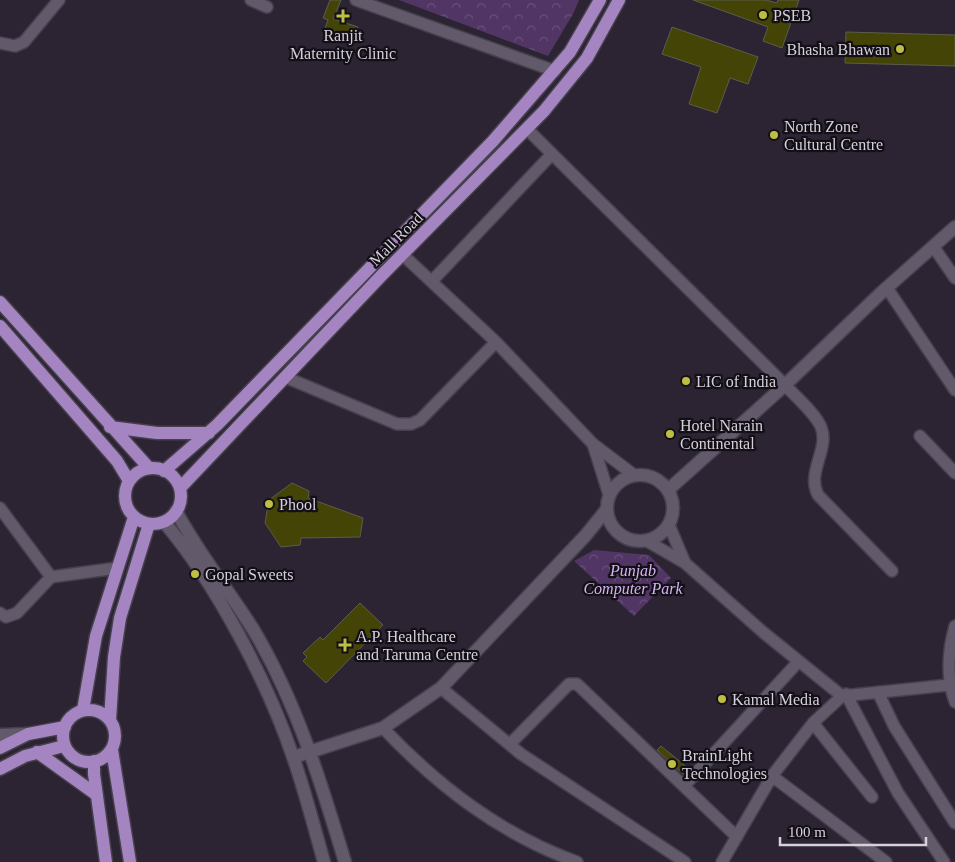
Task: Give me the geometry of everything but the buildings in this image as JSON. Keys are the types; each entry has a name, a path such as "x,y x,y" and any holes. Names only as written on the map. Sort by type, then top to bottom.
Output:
{"main road":[{"name":"Mall Road","path":"164,471 209,433 492,141 570,52 600,0"},
{"name":"Mall Road","path":"180,488 285,376 527,129 587,58 619,0"},
{"path":"0,302 110,427 149,468"},
{"path":"0,326 117,461 129,481"},
{"path":"110,427 157,433 209,433"},
{"path":"149,468 164,471 176,481 180,488 180,504 176,511 164,522 149,524 134,517 126,504 126,488 129,481 141,471 149,468"},
{"path":"82,710 96,636 134,517"},
{"path":"130,862 112,750 116,738 110,720 114,657 120,618 149,524"},
{"path":"110,720 95,710 82,710 72,716 65,727 64,746 79,760 94,761 103,758 112,750"},
{"path":"0,748 28,734 65,727"},
{"path":"0,768 37,752 64,746"},
{"path":"37,752 97,795"},
{"path":"94,761 106,862"}],"street":[{"path":"0,43 15,46 24,42 59,0"},
{"path":"251,0 268,6"},
{"path":"356,0 555,71"},
{"path":"527,129 785,385 820,424 822,430 814,482 818,495 892,571"},
{"path":"432,281 552,154"},
{"path":"668,490 785,385 886,288 955,227"},
{"path":"933,246 955,278"},
{"path":"403,255 496,342 593,444 634,475"},
{"path":"886,288 955,390"},
{"path":"285,376 397,424 411,424 420,420 496,342"},
{"path":"920,436 955,473"},
{"path":"593,444 609,495 607,509 612,526 622,536 635,541 646,541 662,533 669,525 673,514 672,501 668,490 659,481 649,476 634,475 619,482 609,495"},
{"path":"0,508 51,577"},
{"path":"294,757 382,728 441,688 586,534 607,509"},
{"path":"176,511 254,630 284,691 310,753 345,862"},
{"path":"164,522 180,540 237,634 270,699 294,757 324,862"},
{"path":"669,525 684,563"},
{"path":"586,534 612,526"},
{"path":"646,541 684,563 764,634 844,695 898,792 944,862"},
{"path":"0,613 12,617 51,577 117,568"},
{"path":"955,626 950,650 949,685 955,702"},
{"path":"684,786 799,660"},
{"path":"510,744 569,684 577,684 737,837"},
{"path":"722,862 772,776 813,723 844,695 949,685"},
{"path":"441,688 510,744 685,862"},
{"path":"878,692 894,726 955,823"},
{"path":"813,723 872,797"},
{"path":"382,728 408,754 472,808 507,830 554,854 577,862"},
{"path":"0,735 28,734"},
{"path":"772,776 886,862"}],"green space":[{"path":"399,0 579,0 573,14 548,56"},
{"name":"Punjab Computer Park","path":"594,550 649,555 671,578 634,616 574,561"}],"place":[{"name":"PSEB","path":"763,15"},
{"name":"Ranjit Maternity Clinic","path":"343,16"},
{"name":"Bhasha Bhawan","path":"900,49"},
{"name":"North Zone Cultural Centre","path":"774,135"},
{"name":"LIC of India","path":"686,381"},
{"name":"Hotel Narain Continental","path":"670,434"},
{"name":"Phool","path":"269,504"},
{"name":"Gopal Sweets","path":"195,574"},
{"name":"A.P. Healthcare and Taruma Centre","path":"345,645"},
{"name":"Kamal Media","path":"722,699"},
{"name":"BrainLight Technologies","path":"672,764"}]}
